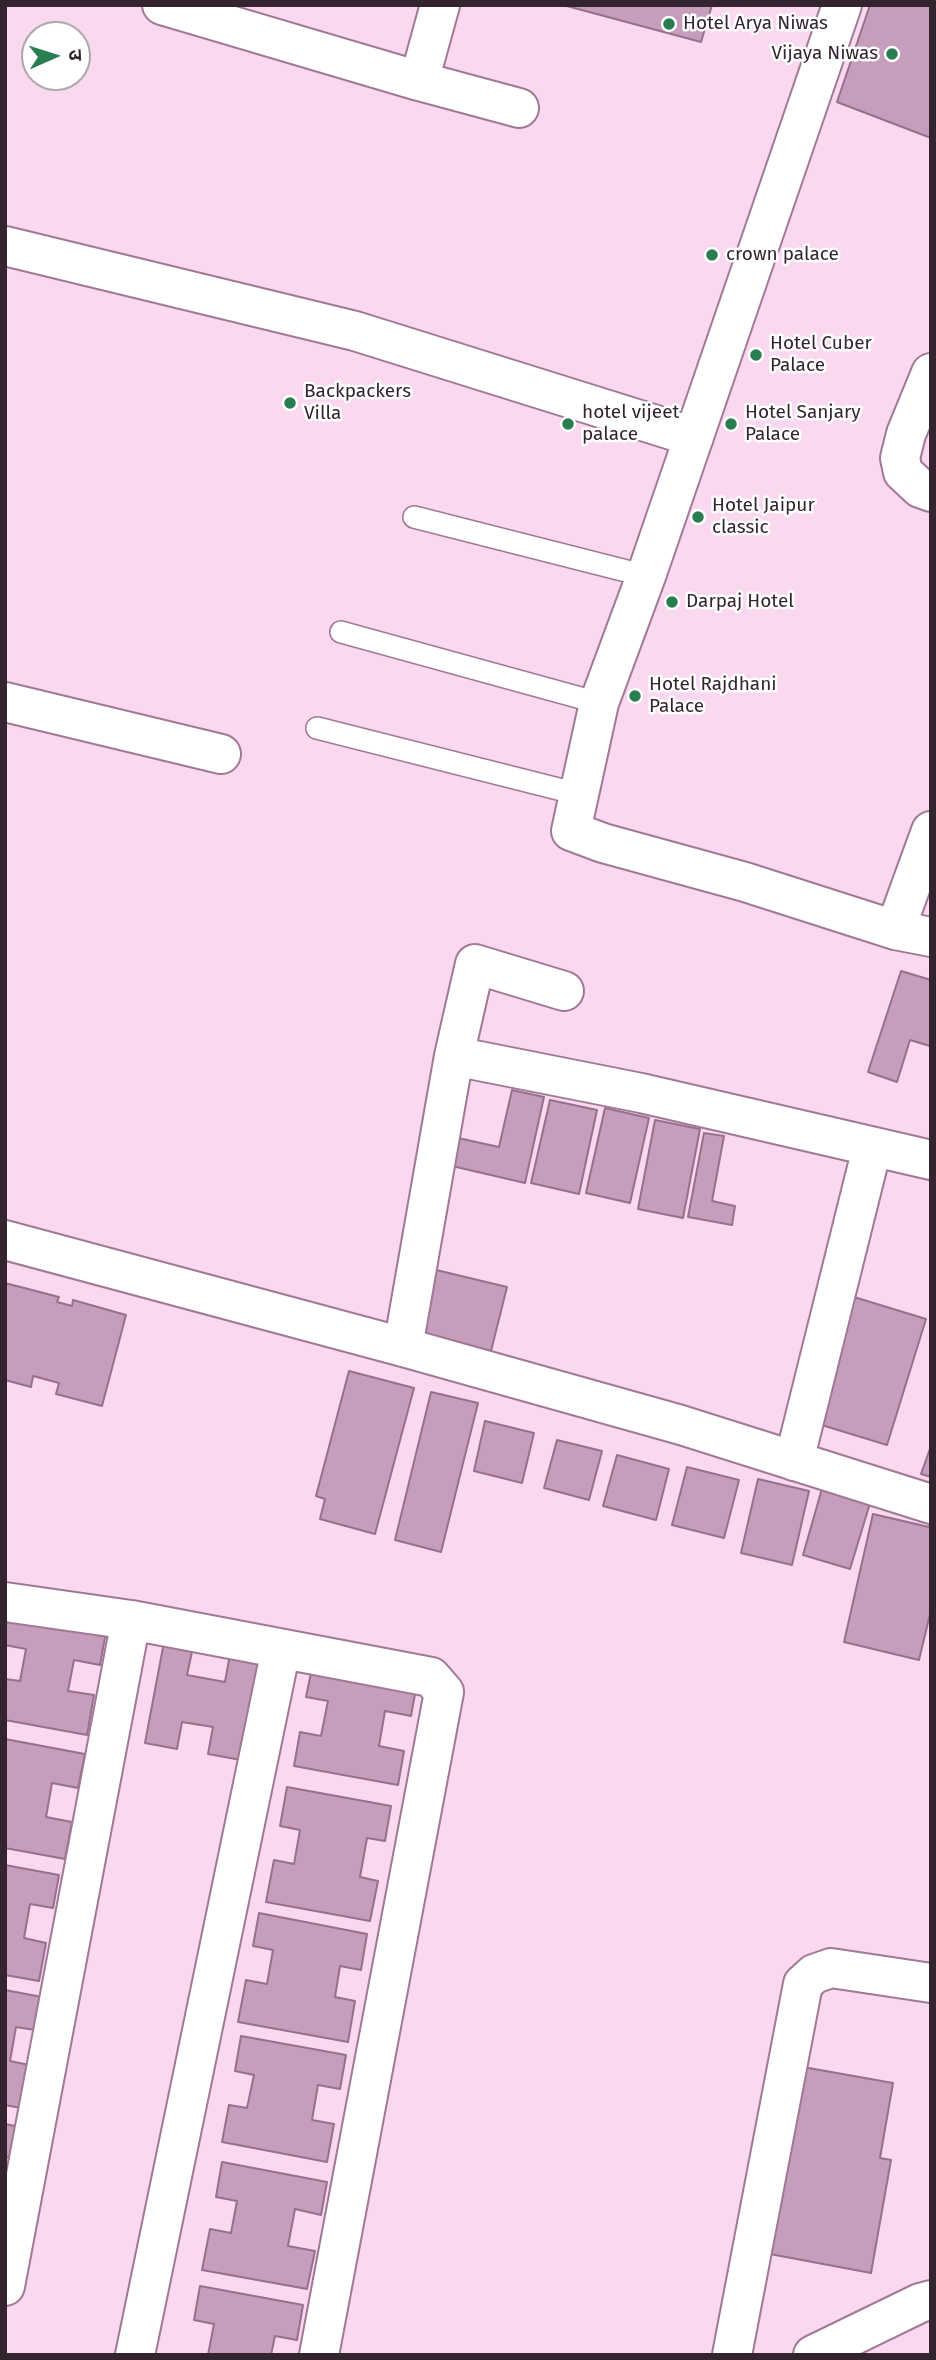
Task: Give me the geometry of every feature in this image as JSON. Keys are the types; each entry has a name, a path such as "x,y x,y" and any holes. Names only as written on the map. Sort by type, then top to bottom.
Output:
{"street":[{"path":"419,81 440,5"},
{"path":"842,5 646,576 599,703 570,831 913,933 931,831"},
{"path":"164,6 519,108"},
{"path":"5,246 355,331 694,437"},
{"path":"931,373 906,434 900,458 903,472 920,488 931,492"},
{"path":"5,702 221,754"},
{"path":"403,1347 454,1056 475,964 564,991"},
{"path":"454,1056 641,1093 931,1160"},
{"path":"794,1461 872,1147"},
{"path":"5,1240 681,1424 931,1504"},
{"path":"5,1602 131,1620 432,1677 444,1692 319,2355"},
{"path":"5,2286 131,1620"},
{"path":"135,2355 281,1649"},
{"path":"732,2355 803,1984 814,1974 831,1968 931,1983"},
{"path":"813,2355 920,2302 931,2300"}],"lane":[{"path":"414,517 646,576"},
{"path":"341,632 599,703"},
{"path":"317,728 578,794"}],"building":[{"name":"Hotel Arya Niwas","path":"563,5 712,5 701,42"},
{"name":"Vijaya Niwas","path":"870,5 931,5 931,138 837,102"},
{"path":"901,971 931,980 931,1042 930,1046 910,1040 897,1082 868,1072"},
{"path":"512,1090 544,1097 525,1183 452,1166 458,1138 499,1147"},
{"path":"550,1100 597,1110 579,1194 531,1183"},
{"path":"605,1108 649,1118 630,1203 586,1193"},
{"path":"655,1120 700,1129 683,1218 638,1209"},
{"path":"704,1133 724,1136 712,1201 735,1206 732,1225 688,1217"},
{"path":"428,1268 507,1287 491,1351 413,1332"},
{"path":"5,1283 59,1297 57,1302 72,1306 73,1300 126,1315 102,1406 56,1394 59,1383 33,1376 31,1387 5,1380"},
{"path":"854,1297 926,1319 887,1445 815,1423"},
{"path":"349,1371 414,1388 375,1534 320,1519 325,1499 316,1496"},
{"path":"431,1392 478,1403 441,1552 395,1540"},
{"path":"485,1421 534,1433 522,1483 474,1471"},
{"path":"557,1440 602,1451 589,1500 544,1488"},
{"path":"931,1446 931,1477 921,1474"},
{"path":"617,1455 669,1469 656,1520 603,1506"},
{"path":"687,1467 739,1480 724,1538 672,1525"},
{"path":"758,1479 809,1491 792,1565 741,1553"},
{"path":"823,1485 871,1500 850,1569 803,1555"},
{"path":"873,1514 929,1527 931,1522 931,1610 919,1660 844,1642"},
{"path":"5,1613 106,1632 100,1665 74,1660 68,1691 94,1695 87,1735 5,1720 5,1679 20,1681 26,1649 5,1645"},
{"path":"164,1642 193,1647 187,1675 225,1682 230,1654 260,1660 241,1760 208,1754 213,1727 182,1722 177,1749 145,1743"},
{"path":"313,1663 417,1683 411,1716 385,1711 379,1746 404,1751 398,1785 294,1766 300,1732 321,1736 328,1701 306,1697"},
{"path":"5,1739 85,1754 78,1788 52,1783 46,1817 72,1822 65,1859 5,1848"},
{"path":"287,1787 391,1806 385,1841 367,1838 360,1877 378,1881 370,1921 266,1902 274,1860 294,1864 300,1830 280,1826"},
{"path":"5,1865 59,1875 53,1908 30,1904 24,1938 46,1943 39,1981 5,1975"},
{"path":"259,1913 367,1934 361,1970 340,1966 335,1997 355,2001 348,2042 238,2022 246,1980 267,1984 273,1950 253,1946"},
{"path":"5,1990 42,1997 35,2030 16,2027 10,2061 29,2065 21,2108 5,2105"},
{"path":"241,2036 346,2055 340,2089 318,2085 312,2120 334,2124 327,2162 222,2142 229,2105 247,2108 254,2075 235,2071"},
{"path":"803,2067 893,2083 880,2158 891,2160 871,2273 770,2254"},
{"path":"5,2124 21,2127 15,2159 5,2157"},
{"path":"222,2162 327,2182 321,2215 295,2209 288,2246 315,2251 307,2289 202,2270 210,2229 231,2233 237,2201 216,2197"},
{"path":"200,2286 303,2305 297,2340 275,2336 271,2355 208,2355 214,2324 194,2320"}],"place":[{"name":"Hotel Arya Niwas","path":"669,24"},
{"name":"Vijaya Niwas","path":"892,54"},
{"name":"crown palace","path":"712,255"},
{"name":"Hotel Cuber Palace","path":"756,355"},
{"name":"Backpackers Villa","path":"290,403"},
{"name":"hotel vijeet palace","path":"568,424"},
{"name":"Hotel Sanjary Palace","path":"731,424"},
{"name":"Hotel Jaipur classic","path":"698,517"},
{"name":"Darpaj Hotel","path":"672,602"},
{"name":"Hotel Rajdhani Palace","path":"635,696"}]}
